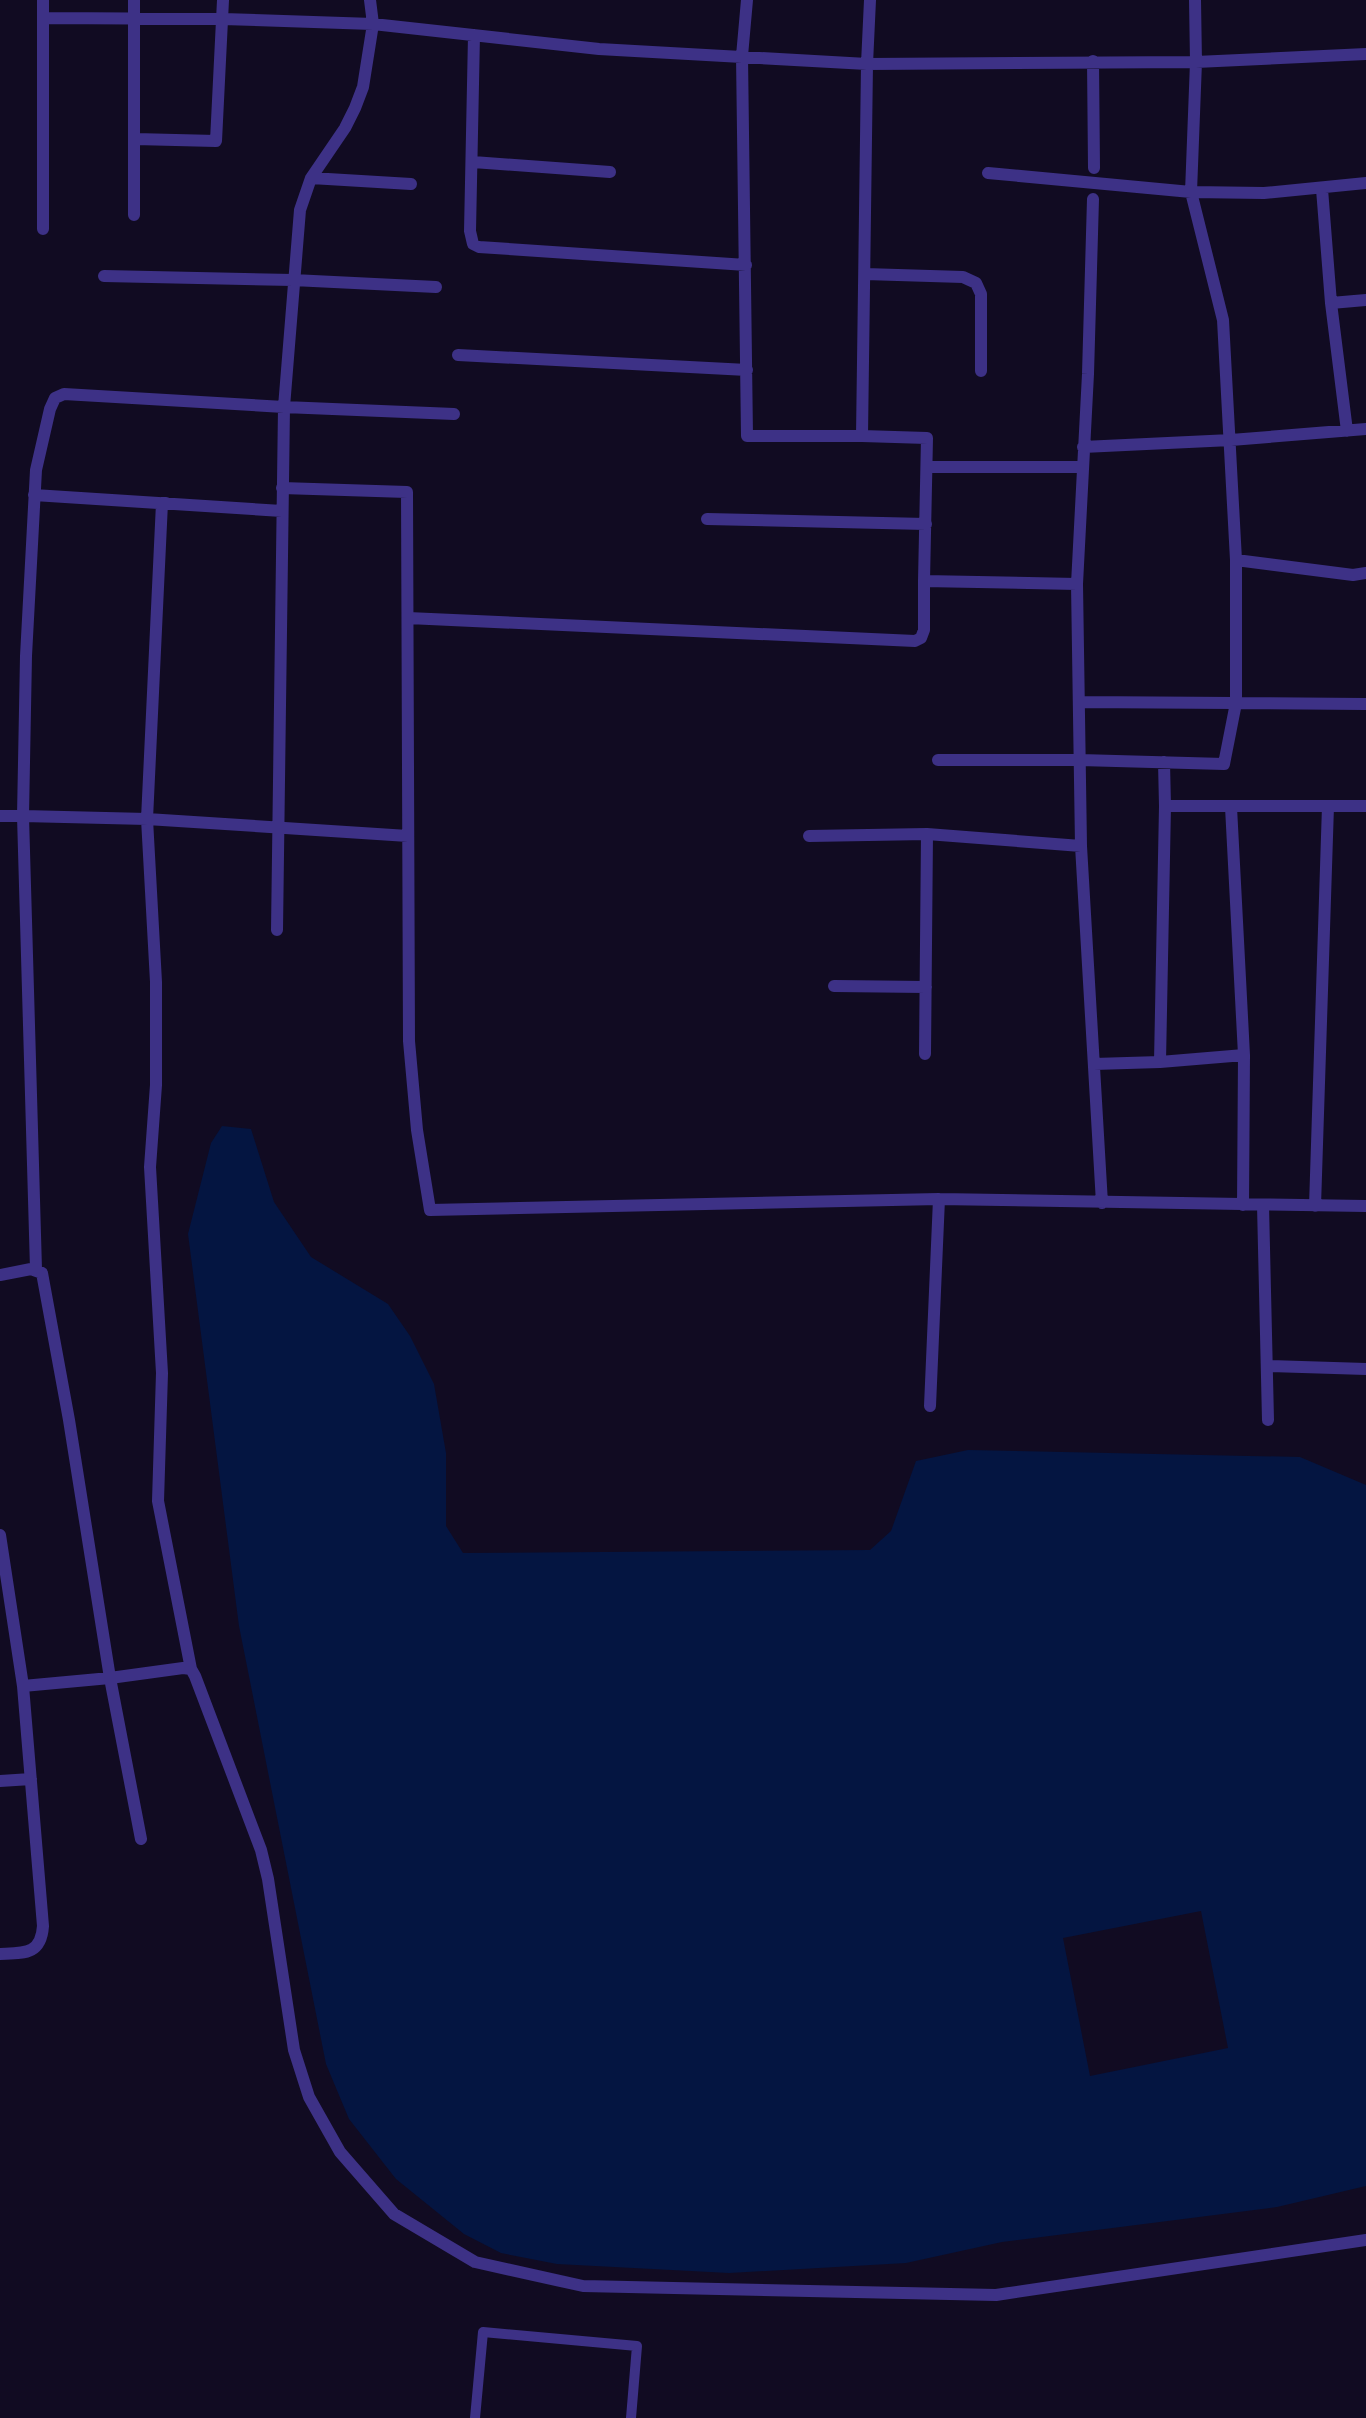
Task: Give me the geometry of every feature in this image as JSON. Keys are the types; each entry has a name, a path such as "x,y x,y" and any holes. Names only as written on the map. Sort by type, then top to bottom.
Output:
{"street":[{"path":"42,0 43,229"},
{"path":"134,0 134,215"},
{"path":"135,138 216,141 223,0"},
{"path":"277,930 284,407 300,210 310,178 345,128 355,108 365,77 373,24 370,0"},
{"path":"408,618 915,640 921,638 924,630 928,438 747,436 742,56 747,0"},
{"path":"862,436 867,64 870,0"},
{"path":"938,760 1080,760 1224,764 1236,703 1236,560 1223,320 1192,192 1196,62 1195,0"},
{"path":"42,18 223,19 373,24 599,49 867,64 1094,61 1196,62 1366,54"},
{"path":"474,35 473,162 470,231 473,244 478,247 746,264"},
{"path":"1094,61 1094,168"},
{"path":"473,162 610,172"},
{"path":"988,173 1192,192 1264,193 1366,184"},
{"path":"310,178 411,184"},
{"path":"1322,189 1331,303 1347,431"},
{"path":"1093,199 1088,374 1077,584 1081,846 1102,1203"},
{"path":"865,274 963,277 976,283 981,294 981,371"},
{"path":"104,276 294,280 436,287"},
{"path":"1331,303 1366,300"},
{"path":"458,355 747,370"},
{"path":"36,1269 23,816 26,656 36,470 50,409 55,398 64,394 284,407 454,414"},
{"path":"1083,447 1231,440 1366,429"},
{"path":"927,467 1082,468"},
{"path":"282,488 407,492 409,1042 417,1130 430,1210 939,1199 1366,1206"},
{"path":"34,495 282,511"},
{"path":"164,503 147,819 156,982 156,1085 150,1168 162,1374 158,1501 191,1669 261,1850 268,1879 294,2050 309,2097 340,2152 394,2214 475,2262 583,2286 996,2295 1366,2240"},
{"path":"707,518 926,524"},
{"path":"1236,560 1353,574 1366,573"},
{"path":"924,581 1077,584"},
{"path":"1079,702 1366,704"},
{"path":"1160,1062 1165,806 1164,762"},
{"path":"1165,806 1366,806"},
{"path":"1315,1206 1328,806"},
{"path":"1231,807 1244,1055 1243,1205"},
{"path":"0,816 147,819 408,836"},
{"path":"809,836 926,834 1081,846"},
{"path":"925,1054 926,834"},
{"path":"834,986 926,987"},
{"path":"1094,1064 1160,1062 1244,1055"},
{"path":"930,1406 939,1199"},
{"path":"1263,1205 1268,1420"},
{"path":"0,1275 36,1269 42,1273 67,1410 110,1678 141,1840"},
{"path":"1268,1366 1366,1369"},
{"path":"0,1535 23,1686 42,1937 32,1950 0,1954"},
{"path":"23,1686 110,1678 183,1668 191,1669"},
{"path":"0,1781 31,1779"}],"lane":[{"path":"475,2418 483,2332 637,2346 631,2418"}],"water":[{"path":"222,1126 251,1129 274,1202 311,1257 388,1304 410,1336 434,1384 446,1453 446,1526 463,1553 870,1550 891,1531 916,1461 968,1450 1300,1457 1366,1485 1366,2186 1277,2207 1002,2242 906,2263 729,2273 557,2264 501,2253 464,2234 396,2179 349,2119 326,2064 239,1626 188,1234 211,1143","holes":["1201,1911 1228,2048 1090,2076 1063,1938"]}]}
